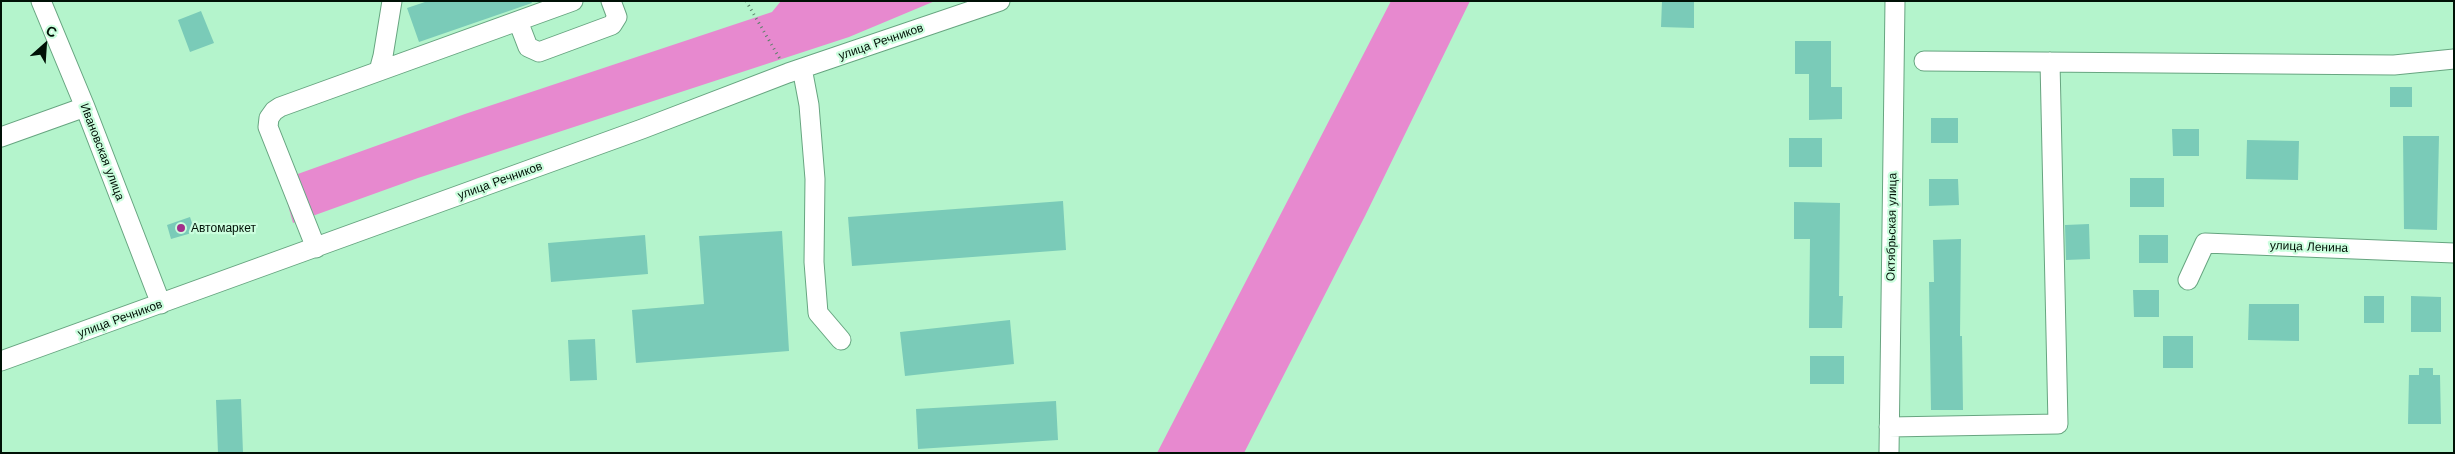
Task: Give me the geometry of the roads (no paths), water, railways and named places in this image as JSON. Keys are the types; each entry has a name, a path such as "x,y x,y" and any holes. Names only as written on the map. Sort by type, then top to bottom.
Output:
{"street":[{"name":"Ивановская улица","path":"41,1 86,107 161,304"},
{"path":"378,71 383,56 392,1"},
{"path":"316,248 268,127 269,118 280,107 518,21 546,6 573,1"},
{"path":"518,21 528,47 532,51 539,52 612,25 617,17 611,1"},
{"name":"улица Речников","path":"1,362 642,130 795,70 1000,1"},
{"name":"Октябрьская улица","path":"1889,453 1895,1"},
{"path":"1924,61 2394,65 2454,59"},
{"path":"1890,427 2058,424 2050,62"},
{"path":"795,70 809,105 815,179 814,262 818,312 840,340"},
{"path":"1,137 86,107"},
{"name":"улица Ленина","path":"2188,280 2205,243 2454,253"}],"place":[{"name":"Автомаркет","path":"181,228"}]}
